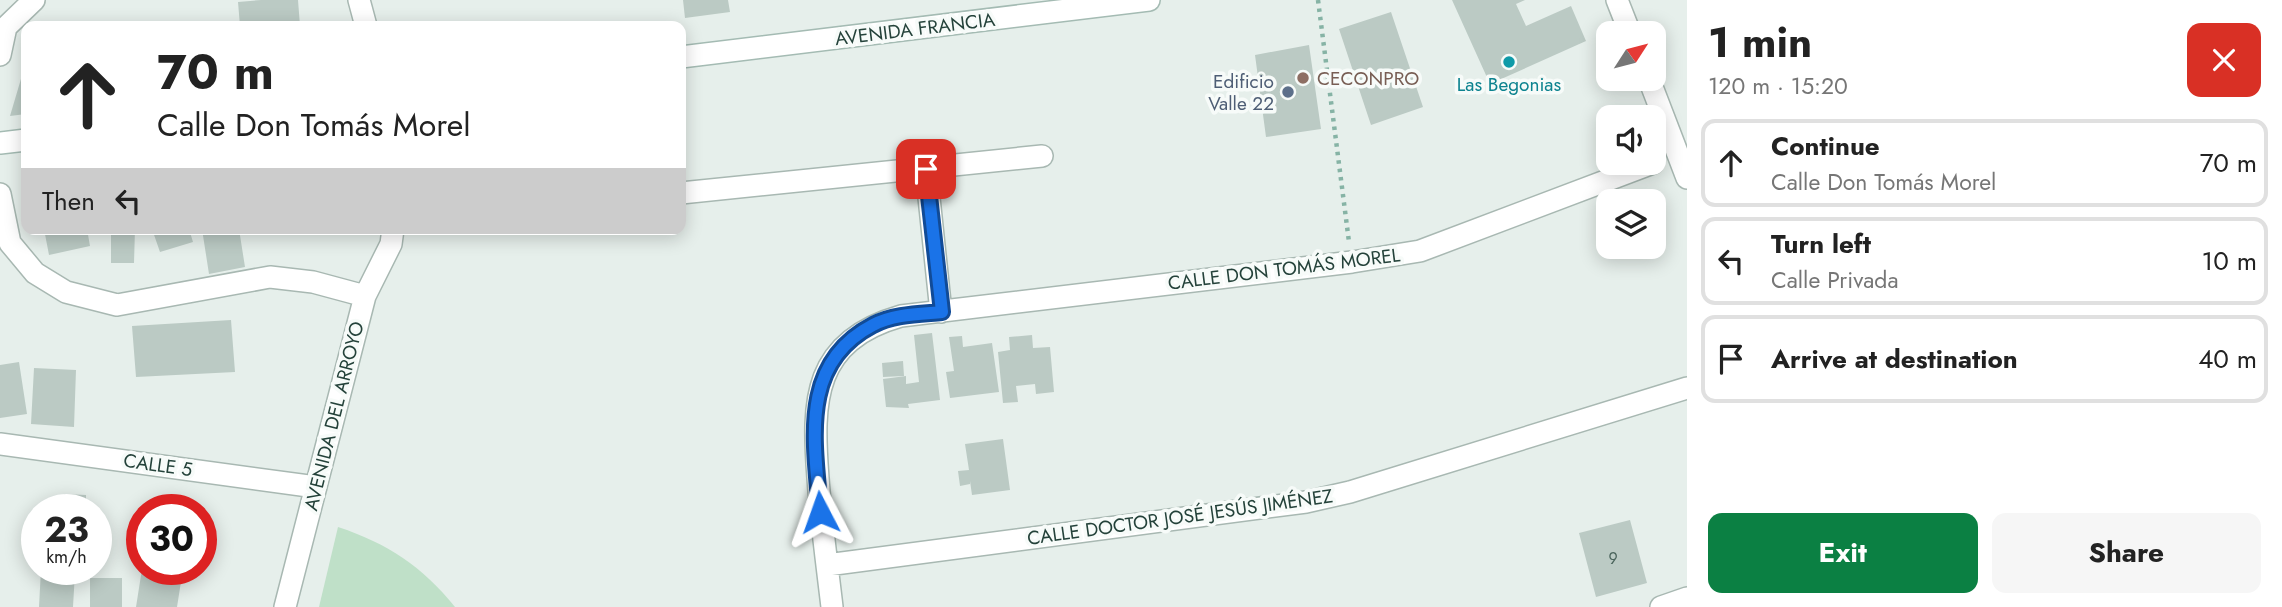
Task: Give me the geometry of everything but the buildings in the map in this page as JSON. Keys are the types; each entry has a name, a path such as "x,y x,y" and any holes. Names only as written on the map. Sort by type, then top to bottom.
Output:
{"street":[{"path":"0,55 6,27 34,0"},
{"path":"359,0 365,21"},
{"name":"AVENIDA FRANCIA","path":"686,56 1149,0"},
{"path":"1617,0 1625,21"},
{"path":"1655,91 1683,151 1687,178"},
{"path":"0,143 21,141"},
{"name":"CALLE DON TOMÁS MOREL","path":"1666,158 1683,151"},
{"path":"686,193 1042,156"},
{"path":"926,169 942,312"},
{"name":"CALLE DON TOMÁS MOREL","path":"832,607 813,425 818,391 828,367 849,341 874,324 901,317 1352,262 1420,251 1621,175"},
{"path":"0,194 10,243 35,273 66,292 117,305 270,277 313,282 365,296"},
{"name":"AVENIDA DEL ARROYO","path":"285,607 365,296 391,244 392,235"},
{"name":"CALLE DOCTOR JOSÉ JESÚS JIMÉNEZ","path":"827,565 1306,502 1350,492 1687,388"},
{"name":"CALLE 5","path":"0,444 316,487"},
{"path":"1661,607 1687,598"}],"path":[{"path":"1318,0 1352,262"}],"green space":[{"path":"338,527 356,533 403,558 430,580 455,607 319,607"}],"place":[{"name":"Las Begonias","path":"1509,62"},
{"name":"CECONPRO","path":"1303,78"},
{"name":"Edificio Valle 22","path":"1288,92"}],"route":[{"path":"820,512 813,425 818,391 828,367 849,341 874,324 901,317 942,312 926,169"}]}
